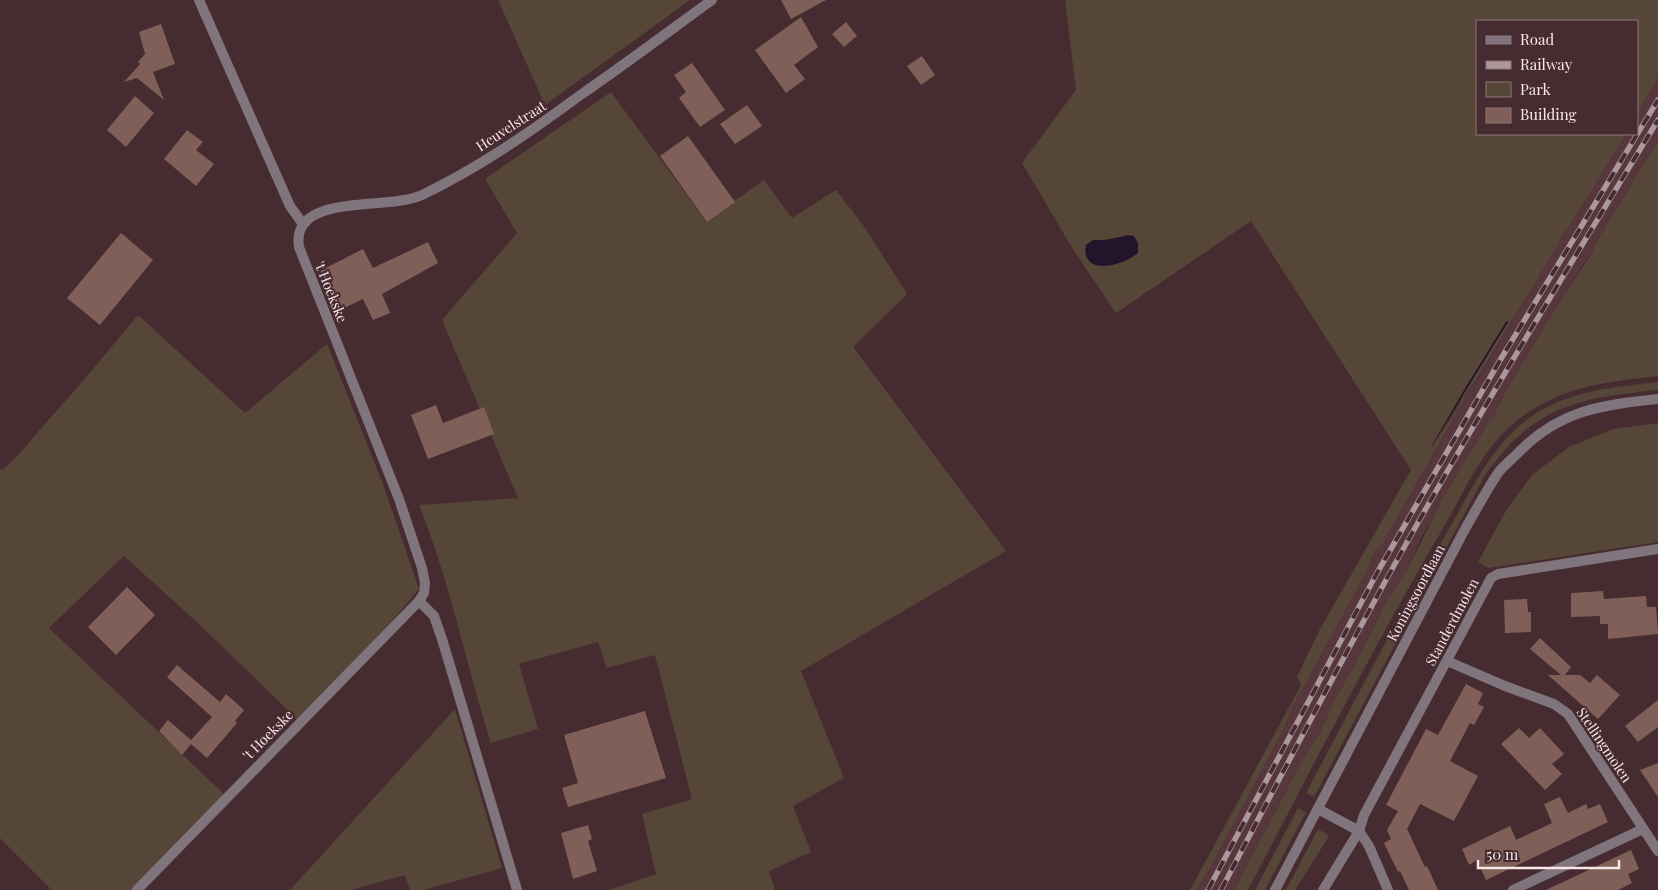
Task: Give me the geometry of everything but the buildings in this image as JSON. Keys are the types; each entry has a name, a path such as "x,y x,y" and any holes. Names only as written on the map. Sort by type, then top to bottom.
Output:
{"street":[{"path":"200,0 290,206 303,224"},
{"name":"Heuvelstraat","path":"303,224 315,215 327,210 345,206 406,200 419,196 459,176 518,140 712,0"},
{"name":"'t Hoekske","path":"137,890 419,601 424,593 425,583 422,568 386,466 301,255 298,239 303,224"},
{"name":"Koningsoordlaan","path":"1275,890 1465,529 1499,472 1527,443 1574,413 1615,403 1658,398"},
{"name":"Standerdmolen","path":"1323,890 1359,831 1364,815 1491,578 1498,574 1658,549"},
{"path":"419,601 434,616 442,639 517,890"},
{"name":"Stellingmolen","path":"1447,661 1505,686 1554,704 1568,714 1658,851"},
{"path":"1318,809 1359,831 1369,846 1388,890"},
{"path":"1514,890 1643,829"}],"shaded area":[{"path":"1658,77 1658,140 1421,538 1408,568 1376,621 1333,703 1319,735 1283,796 1234,890 1196,890 1209,870 1285,727 1290,712 1366,573 1375,550 1381,546 1463,402 1466,391 1474,385 1557,247 1562,235 1569,227 1625,135 1638,135 1638,113"},
{"path":"1128,235 1134,236 1138,243 1138,253 1131,258 1114,265 1104,266 1090,262 1086,255 1086,245 1093,240 1106,240"},
{"path":"1508,322 1430,449 1464,390"}],"green space":[{"path":"498,0 690,0 545,105"},
{"path":"1065,0 1658,0 1658,77 1638,113 1638,20 1476,20 1476,135 1625,135 1569,227 1562,235 1557,247 1473,385 1466,392 1463,402 1381,546 1375,550 1366,573 1290,712 1285,727 1209,870 1196,890 1190,890 1301,685 1297,677 1319,631 1411,470 1251,221 1116,313 1074,251 1022,163 1076,90","holes":["1119,238 1099,266 1087,258 1085,253 1086,245","1506,321 1508,322 1466,388","1464,391 1459,405 1431,449 1433,443"]},
{"path":"611,92 706,221 764,180 792,218 836,190 866,229 907,294 853,347 1006,551 801,671 844,778 793,806 811,852 769,871 775,890 609,890 656,874 642,814 692,799 655,655 607,668 598,642 519,664 538,729 491,743 449,593 419,505 518,498 442,320 517,233 485,179"},
{"path":"1658,140 1658,376 1585,387 1552,399 1519,419 1506,430 1484,456 1391,619 1248,890 1234,890 1295,774 1319,735 1333,703 1386,602 1408,568 1442,500"},
{"path":"138,315 245,413 327,344 383,484 419,589 393,620 298,720 200,625 124,556 49,628 225,795 134,890 52,890 0,838 0,469 2,470 24,449"},
{"path":"1658,382 1658,390 1604,397 1580,402 1559,410 1539,420 1502,453 1484,477 1314,797 1306,793 1392,631 1474,484 1494,453 1520,426 1549,406 1595,391"},
{"path":"1658,423 1658,542 1488,568 1478,562 1507,509 1532,475 1569,447 1613,429"},
{"path":"455,709 502,868 424,890 410,890 405,875 351,890 290,890"},
{"path":"1298,808 1306,812 1265,890 1255,890"},
{"path":"1318,829 1329,836 1295,890 1286,890"}],"railway":[{"path":"1638,133 1658,100"},
{"path":"1221,890 1312,716 1436,490 1658,120"},
{"path":"1208,890 1377,573 1499,362 1637,135"}]}
